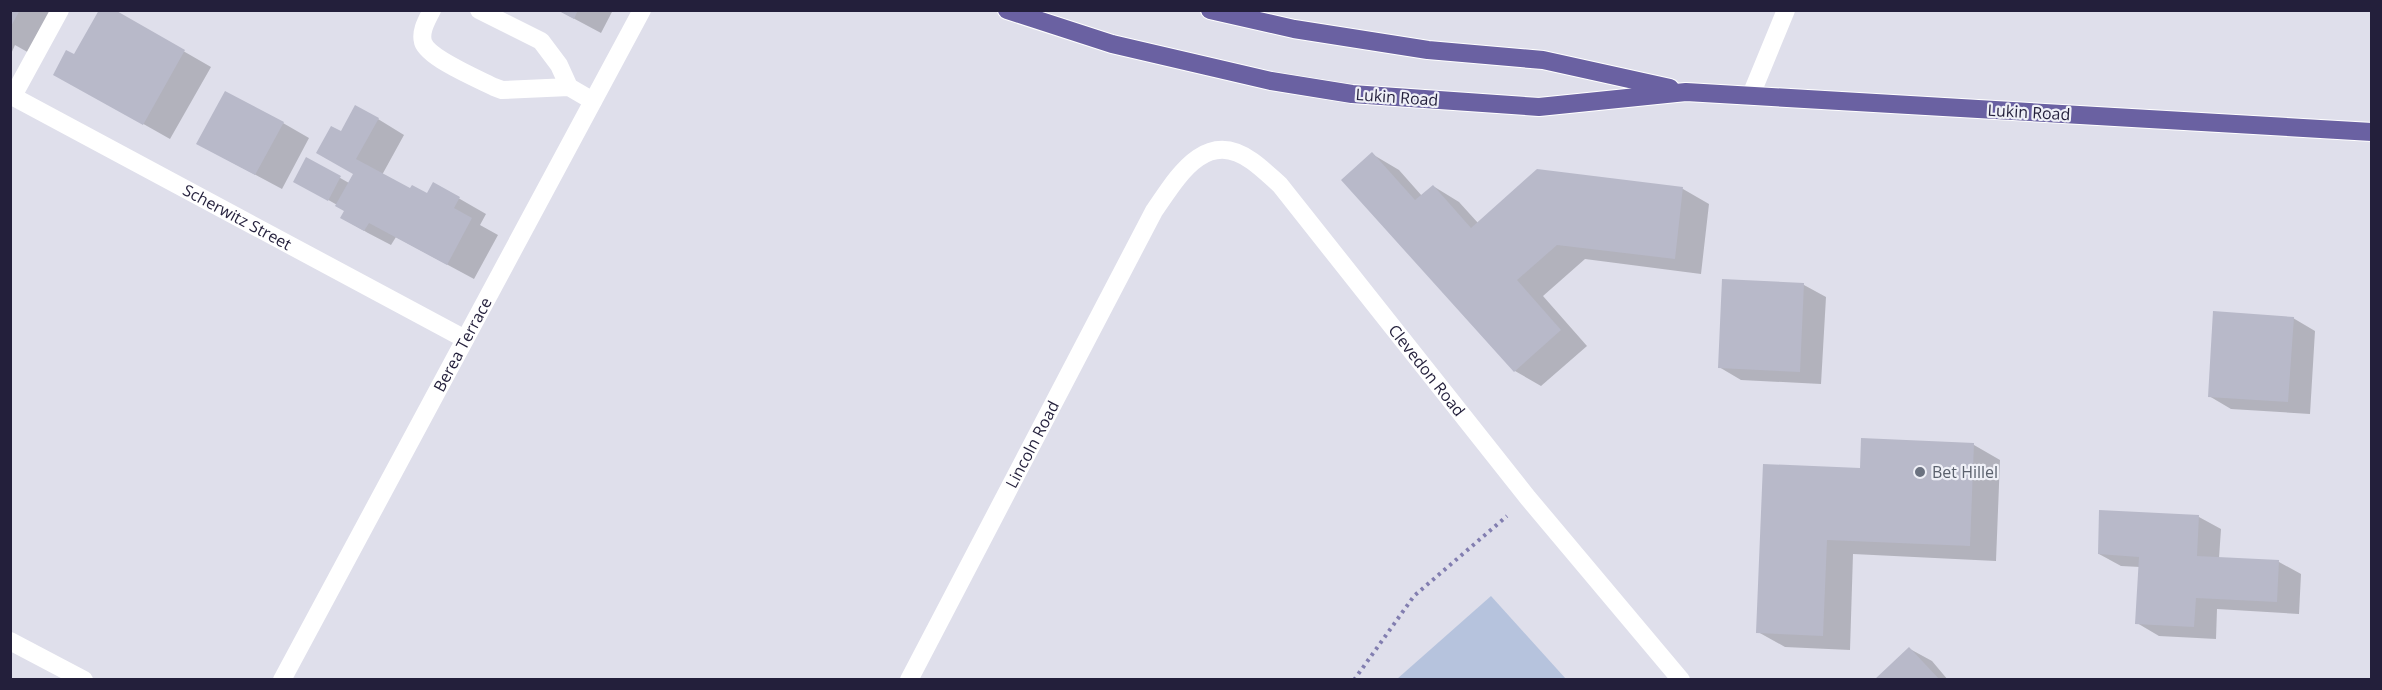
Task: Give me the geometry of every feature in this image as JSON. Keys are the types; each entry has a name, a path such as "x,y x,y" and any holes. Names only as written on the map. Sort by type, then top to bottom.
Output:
{"main road":[{"name":"Lukin Road","path":"1007,10 1112,44 1271,81 1352,94 1539,107 1686,92 2372,132"},
{"name":"Lukin Road","path":"1210,10 1294,29 1428,50 1543,60 1686,92"}],"street":[{"path":"12,96 60,10"},
{"path":"432,10 424,25 422,39 428,51 502,90 568,87 592,101"},
{"path":"479,10 541,42 559,65 568,87"},
{"name":"Berea Terrace","path":"282,680 642,10"},
{"path":"1751,95 1786,10"},
{"name":"Scherwitz Street","path":"12,96 465,339"},
{"name":"Clevedon Road","path":"1154,211 1185,168 1203,153 1227,150 1250,159 1280,185 1528,498 1681,680"},
{"name":"Lincoln Road","path":"909,680 1154,211"},
{"path":"10,641 84,680"}],"path":[{"path":"1354,680 1414,596 1528,498"}],"shaded area":[{"path":"1491,596 1566,679 1397,679"}],"building":[{"path":"10,10 20,10 10,28"},
{"path":"99,10 115,10 185,50 143,125 53,75 66,50 74,54"},
{"path":"557,10 578,10 574,19"},
{"path":"225,91 284,122 255,175 196,144"},
{"path":"355,105 379,118 356,159 410,188 412,185 427,193 433,182 460,197 454,208 472,218 447,265 369,223 364,231 340,218 344,211 335,206 353,174 316,153 331,126 341,131"},
{"path":"1372,152 1415,200 1433,185 1471,228 1537,169 1683,187 1675,259 1557,245 1517,280 1561,330 1514,372 1341,180"},
{"path":"306,157 341,176 328,201 293,182"},
{"path":"1722,279 1804,283 1800,372 1718,368"},
{"path":"2213,311 2294,317 2288,402 2208,397"},
{"path":"1861,438 1974,443 1970,546 1827,540 1823,636 1756,633 1763,464 1860,468"},
{"path":"2099,510 2199,515 2197,556 2279,560 2277,602 2196,598 2194,627 2135,624 2139,557 2098,554"},
{"path":"1909,647 1940,680 1874,680"}],"place":[{"name":"Bet Hillel","path":"1920,472"}]}
